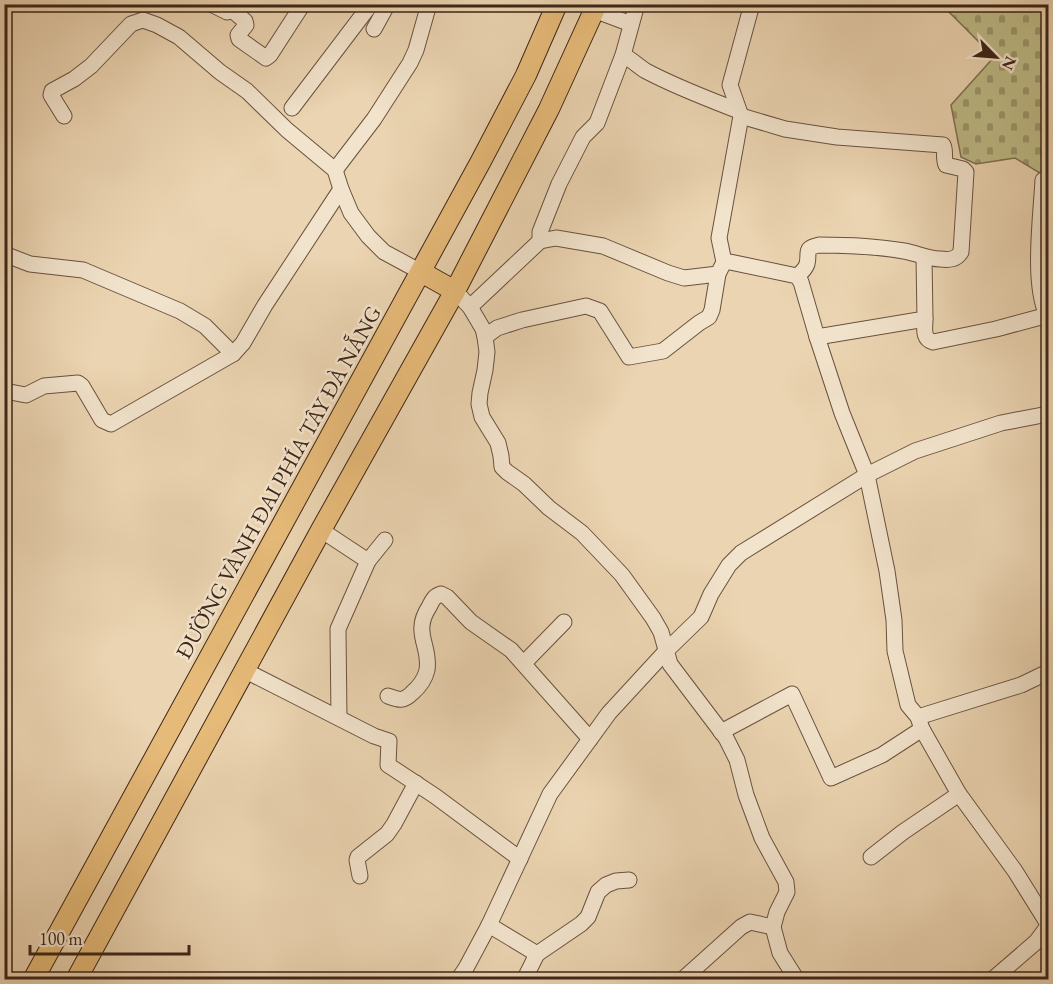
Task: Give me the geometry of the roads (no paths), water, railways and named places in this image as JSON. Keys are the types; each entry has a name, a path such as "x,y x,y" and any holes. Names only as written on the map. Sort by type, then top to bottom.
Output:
{"main road":[{"name":"ĐƯỜNG VÀNH ĐAI PHÍA TÂY ĐÀ NẴNG","path":"33,980 421,272 526,75 557,4"},
{"path":"76,980 321,530 455,291 549,109 596,7"},
{"path":"421,272 455,291"}],"street":[{"path":"212,4 228,12 238,8 246,25 238,34 238,39 266,58 303,4"},
{"path":"292,108 371,4"},
{"path":"374,29 386,9 384,4"},
{"path":"335,170 374,119 410,63 429,4"},
{"path":"540,241 540,232 553,196 583,137 597,123 622,55 637,4"},
{"path":"485,337 497,328 522,320 586,306 600,311 629,357 663,351 709,317 721,268 719,238 740,114 730,85 752,4"},
{"path":"596,7 631,24"},
{"path":"64,116 51,95 52,90 91,66 130,24 143,20 157,24 179,37 220,72 247,91 287,130 335,170 357,223 384,252 421,272"},
{"path":"622,55 669,82 740,114 785,129 837,137 943,145 946,165 963,169 966,172 961,252 954,259 939,260 906,252 856,245 819,245 814,246 807,253 808,262 805,269 797,276"},
{"path":"924,257 924,335 930,342 996,330 1048,315 1042,304 1038,257 1043,180"},
{"path":"4,393 26,395 44,386 78,383 102,420 111,424 233,354 243,343 265,305 341,189"},
{"path":"470,307 540,241 556,238 603,246 684,278 721,268 730,262 797,276 804,291 842,413 867,475 887,571 894,620 895,651 908,705 959,794 1015,871 1048,925 1036,942 992,980"},
{"path":"4,254 30,264 83,270 180,311 205,326 233,354"},
{"path":"455,291 470,307 483,329 487,352 480,404 482,417 498,443 502,467 582,533 622,575 661,632 670,664 722,732 737,760 746,795 762,838 786,882 787,892 777,912 773,927 780,953 797,980"},
{"path":"817,337 925,319"},
{"path":"458,980 489,925 550,794 609,714 667,650 701,617 711,594 729,566 741,553 867,475 915,452 1001,423 1048,414"},
{"path":"321,530 368,561"},
{"path":"339,718 338,629 368,561 385,540"},
{"path":"388,696 399,700 406,699 422,683 427,670 427,661 422,636 422,620 425,612 441,594 447,597 471,622 511,650 590,739"},
{"path":"524,663 564,622"},
{"path":"244,670 374,736 389,741 388,765 435,796 520,859"},
{"path":"722,732 792,694 831,778 882,755 920,723 1022,685 1048,672"},
{"path":"360,876 358,857 387,834 416,783"},
{"path":"871,857 959,794"},
{"path":"524,980 537,954 588,917 598,892 606,885 616,881 629,880"},
{"path":"682,980 741,927 750,922 773,927"},
{"path":"489,925 537,954"}]}
